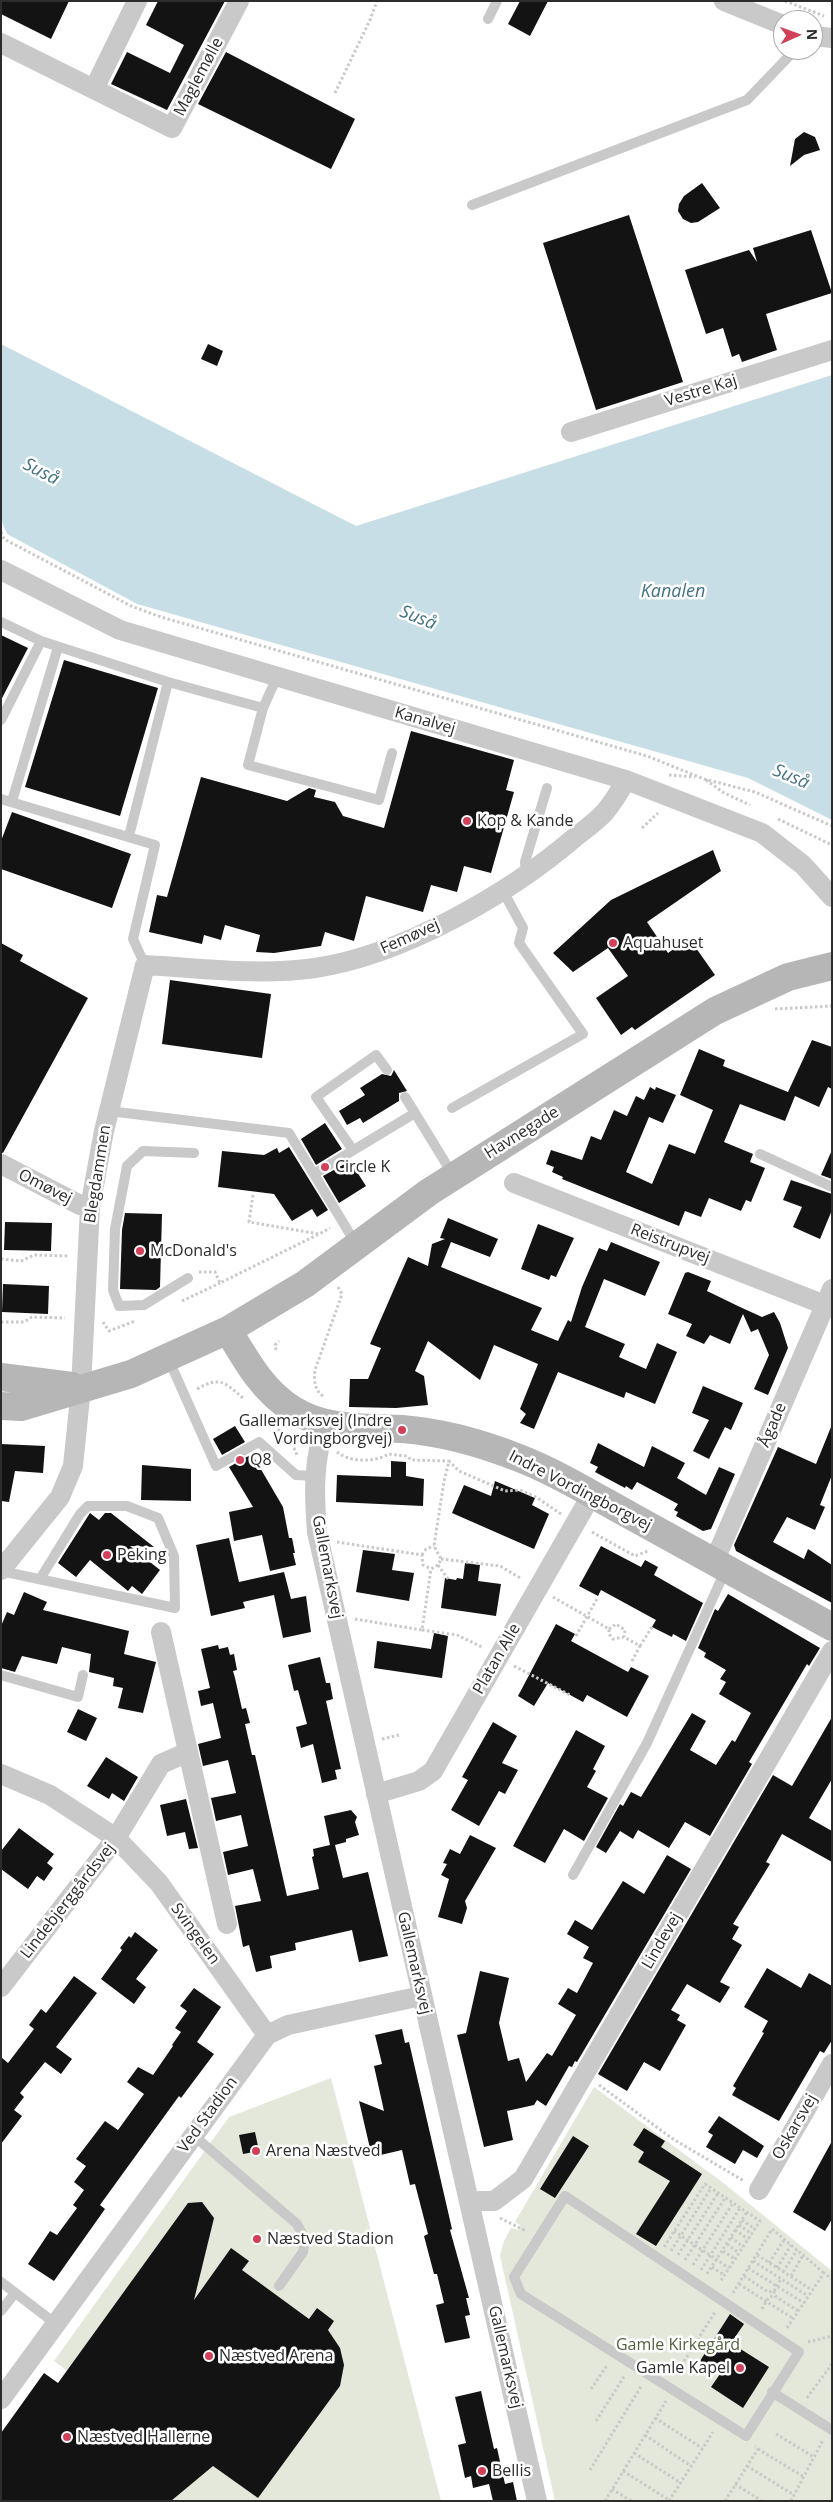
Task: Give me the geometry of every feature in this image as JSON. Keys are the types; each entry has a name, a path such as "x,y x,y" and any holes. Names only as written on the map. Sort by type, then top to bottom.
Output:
{"main road":[{"name":"Havnegade","path":"1,1406 21,1407 131,1374 228,1330 261,1312 326,1268 453,1176 714,1011 788,977 832,966"},
{"name":"Indre Vordingborgvej","path":"228,1330 268,1391 292,1410 353,1429 402,1430 450,1449 465,1439 521,1458 592,1494 832,1627"},
{"path":"1,1377 81,1388"}],"street":[{"path":"94,89 137,1"},
{"name":"Maglemølle","path":"1,43 172,128 239,1"},
{"path":"724,1 773,21"},
{"name":"Vestre Kaj","path":"570,432 832,350"},
{"name":"Kanalvej","path":"1,570 120,630 626,780 762,833 803,865 832,897"},
{"name":"Femøvej","path":"145,965 256,971 315,968 380,952 423,933 503,891 546,862 605,812 626,780"},
{"name":"Blegdammen","path":"1,1571 60,1497 72,1466 81,1388 90,1207 109,1111 145,965"},
{"name":"Omøvej","path":"1,1164 80,1204 90,1207"},
{"name":"Reistrupvej","path":"514,1183 828,1297"},
{"name":"Ågade","path":"720,1565 828,1297"},
{"name":"Gallemarksvej","path":"324,1420 308,1476 314,1496 320,1546 537,2501"},
{"name":"Platan Alle","path":"376,1794 419,1781 433,1771 592,1494"},
{"name":"Svingelen","path":"161,1632 227,1924"},
{"name":"Lindevej","path":"470,2201 494,2201 524,2179 832,1651"},
{"path":"116,1838 161,1764 188,1752"},
{"name":"Svingelen","path":"1,1774 50,1795 116,1838 159,1883 267,2035"},
{"name":"Lindebjerggårdsvej","path":"1,1987 116,1838"},
{"path":"267,2035 288,2026 421,1996"},
{"name":"Ved Stadion","path":"1,2399 267,2035"},
{"name":"Oskarsvej","path":"759,2190 832,2064"}],"lane":[{"path":"488,19 496,1"},
{"path":"472,205 747,100 785,60"},
{"path":"1,622 41,641 262,713"},
{"path":"1,720 41,641"},
{"path":"58,646 6,800 155,844 133,939 145,965"},
{"path":"277,677 262,713 248,765 378,800 392,752"},
{"path":"129,836 168,682"},
{"path":"526,875 525,862 547,788"},
{"path":"452,1108 583,1034 519,944 523,928 503,891"},
{"path":"353,1150 316,1097 376,1055 387,1070"},
{"path":"405,1097 453,1176"},
{"path":"109,1111 290,1134 357,1246"},
{"path":"314,1174 415,1113"},
{"path":"193,1275 144,1305 119,1306 113,1290 115,1229 127,1166 143,1151 194,1153"},
{"path":"760,1154 832,1187"},
{"path":"168,1357 216,1466 259,1442 296,1475 308,1476"},
{"path":"1,1571 175,1608 174,1556 158,1518 127,1506 88,1506 80,1514 40,1579"},
{"path":"573,1875 647,1743 720,1565"},
{"path":"1,1675 78,1697 83,1675"},
{"path":"193,2135 297,2224 305,2239 303,2252 279,2286"},
{"path":"565,2196 724,2302 799,2352 746,2436 521,2294 514,2277 565,2196"},
{"path":"1,2282 56,2324"},
{"path":"1,2311 15,2293"},
{"path":"772,2392 831,2428"}],"path":[{"path":"335,93 370,20 377,1"},
{"path":"785,1 832,19"},
{"path":"1,532 4,539 131,606 647,756 704,779 755,792 832,826"},
{"path":"253,1195 249,1222 319,1234"},
{"path":"193,1275 214,1272 220,1283 342,1221"},
{"path":"1,1259 21,1261 34,1255 87,1257"},
{"path":"326,1268 342,1294 315,1370 314,1382 324,1420 339,1455 349,1459 381,1459 388,1454 407,1456 412,1460 450,1449 434,1546 441,1559"},
{"path":"1,1322 24,1322 32,1317 70,1318"},
{"path":"276,1350 275,1345 279,1341"},
{"path":"185,1395 212,1381 221,1382 245,1400"},
{"path":"275,1426 292,1443 308,1476"},
{"path":"320,1546 337,1542 422,1555"},
{"path":"431,1569 422,1565 422,1555 426,1549 434,1546"},
{"path":"441,1559 500,1566 609,1629"},
{"path":"431,1569 438,1565 441,1559"},
{"path":"438,1565 448,1579"},
{"path":"338,1624 354,1619 422,1630 431,1569"},
{"path":"576,1636 598,1597"},
{"path":"609,1629 616,1624 620,1626 625,1630 624,1637"},
{"path":"631,1663 652,1627"},
{"path":"609,1629 609,1634 613,1639 624,1637 640,1646"},
{"path":"584,2075 673,2139 759,2190"},
{"path":"720,2282 760,2221 706,2184 663,2246 741,2296"},
{"path":"671,2252 711,2188"},
{"path":"678,2256 718,2193"},
{"path":"685,2260 725,2198"},
{"path":"693,2265 733,2203"},
{"path":"701,2270 740,2208"},
{"path":"707,2274 747,2212"},
{"path":"742,2220 755,2228"},
{"path":"512,2224 520,2228"},
{"path":"739,2225 752,2234"},
{"path":"605,2501 655,2418 670,2388 724,2302 739,2284 772,2229 832,2279"},
{"path":"735,2230 748,2239"},
{"path":"674,2231 729,2268"},
{"path":"731,2237 743,2246"},
{"path":"769,2263 784,2240"},
{"path":"727,2244 739,2253"},
{"path":"777,2268 791,2245"},
{"path":"722,2250 735,2259"},
{"path":"783,2272 797,2250"},
{"path":"757,2255 812,2290"},
{"path":"790,2276 803,2255"},
{"path":"753,2261 808,2296"},
{"path":"712,2267 724,2275"},
{"path":"748,2268 804,2303"},
{"path":"779,2339 824,2273"},
{"path":"744,2276 768,2292 774,2291"},
{"path":"781,2279 774,2291 775,2296 798,2311"},
{"path":"739,2284 794,2319"},
{"path":"762,2310 769,2298 768,2292"},
{"path":"769,2298 775,2296"},
{"path":"755,2305 768,2314"},
{"path":"782,2322 788,2326"},
{"path":"799,2352 808,2342 832,2336"},
{"path":"591,2389 615,2353"},
{"path":"596,2421 632,2364"},
{"path":"799,2409 832,2364"},
{"path":"590,2470 649,2374"},
{"path":"655,2418 702,2448"},
{"path":"623,2471 669,2500 720,2419"},
{"path":"791,2501 831,2428"},
{"path":"776,2434 814,2457"},
{"path":"645,2435 691,2466"},
{"path":"746,2436 758,2449 804,2477"},
{"path":"725,2501 758,2449"},
{"path":"634,2453 681,2483"},
{"path":"747,2466 794,2495"},
{"path":"736,2484 762,2501"},
{"path":"612,2489 630,2501"}],"green space":[{"name":"Næstved Stadion","path":"331,2078 441,2501 107,2501 151,2434 54,2361 229,2117"},
{"name":"Gamle Kirkegård","path":"594,2087 726,2185 832,2271 832,2501 555,2501 500,2256 504,2241 511,2228 519,2230 521,2226 515,2222"}],"water":[{"name":"Kanalen","path":"1,344 356,526 832,375 832,820 748,778 137,604 7,534 1,520"}],"building":[{"path":"1,1 69,1 51,39 1,14"},
{"path":"158,1 225,1 167,110 111,84 127,52 170,73 184,45 146,25"},
{"path":"520,1 548,1 530,36 508,24"},
{"path":"226,52 355,119 331,169 198,104"},
{"path":"804,132 815,137 820,150 804,155 790,166 795,139"},
{"path":"702,183 720,208 698,222 691,223 683,219 678,211 679,204 684,196"},
{"path":"629,215 683,382 596,410 543,243"},
{"path":"811,230 832,293 766,314 777,350 742,362 739,354 732,357 723,328 706,334 685,270 749,250 757,262 753,248"},
{"path":"208,344 223,351 217,366 201,359"},
{"path":"1,635 28,648 1,700"},
{"path":"64,660 158,688 120,816 25,787"},
{"path":"411,731 514,760 506,790 514,792 491,873 464,866 457,892 431,885 423,912 366,896 354,941 325,932 321,946 274,953 256,952 260,935 225,925 221,940 204,935 202,944 149,932 157,895 167,897 201,777 287,801 309,788 316,790 314,797 335,802 343,816 384,828"},
{"path":"12,812 131,854 112,908 1,869 1,841"},
{"name":"Aquahuset","path":"713,850 721,871 647,922 668,953 689,938 715,975 635,1030 632,1027 621,1035 596,998 628,976 608,948 573,972 553,953 611,900"},
{"path":"1,943 23,955 20,961 88,998 3,1153 1,1152"},
{"path":"170,980 271,994 262,1058 162,1044"},
{"path":"812,1040 832,1047 832,1089 828,1087 819,1107 795,1096 785,1121 740,1104 724,1142 753,1154 750,1162 765,1168 751,1202 746,1200 741,1211 709,1198 701,1217 685,1211 679,1226 562,1179 563,1177 552,1172 554,1167 546,1164 551,1150 582,1160 591,1136 601,1140 614,1110 627,1116 636,1096 644,1100 650,1087 655,1090 656,1087 676,1095 663,1123 649,1117 626,1172 652,1184 669,1144 695,1154 713,1110 680,1095 699,1049 725,1060 723,1066 788,1092"},
{"path":"394,1070 407,1091 399,1093 399,1101 363,1123 360,1118 347,1125 339,1111 365,1095 360,1088 382,1074 391,1076"},
{"path":"325,1123 342,1149 316,1165 301,1139"},
{"path":"289,1147 328,1210 317,1217 312,1209 292,1221 274,1194 218,1187 222,1151 264,1155 277,1148 279,1153"},
{"path":"832,1150 832,1179 821,1175"},
{"path":"350,1161 366,1186 339,1203 323,1176"},
{"path":"791,1180 832,1194 832,1210 820,1239 793,1227 802,1207 783,1200"},
{"name":"McDonald's","path":"125,1213 162,1214 160,1287 156,1290 120,1289 122,1230"},
{"path":"448,1218 498,1239 490,1257 451,1242 441,1267 542,1308 531,1330 558,1341 568,1320 571,1322 582,1287 599,1248 607,1251 611,1242 660,1262 645,1296 604,1279 585,1327 625,1344 619,1357 646,1369 657,1343 677,1352 655,1404 626,1392 624,1398 558,1372 534,1429 520,1423 526,1414 520,1409 538,1364 494,1345 480,1380 428,1341 415,1371 424,1376 428,1405 396,1408 349,1407 350,1379 368,1379 381,1348 370,1344 408,1257 428,1266 432,1244 445,1239 440,1238"},
{"path":"5,1222 52,1223 51,1251 4,1250"},
{"path":"538,1224 574,1238 556,1277 551,1275 549,1280 521,1269"},
{"path":"688,1272 711,1281 707,1291 740,1307 762,1317 774,1312 780,1323 788,1348 768,1395 754,1389 769,1355 758,1329 751,1332 743,1314 730,1344 710,1335 704,1344 686,1336 692,1324 668,1314 685,1273"},
{"path":"3,1284 49,1286 48,1314 2,1312"},
{"path":"703,1386 743,1403 731,1430 725,1427 709,1459 693,1451 709,1420 692,1413"},
{"path":"235,1426 245,1442 222,1455 213,1439"},
{"path":"831,1427 832,1475 820,1505 825,1507 815,1530 787,1517 773,1542 804,1559 808,1549 832,1565 832,1603 736,1551 734,1545 778,1447 816,1464"},
{"path":"598,1443 644,1467 652,1446 685,1463 677,1478 706,1495 719,1467 735,1474 711,1529 703,1531 676,1516 678,1512 674,1510 678,1504 637,1482 632,1490 595,1472 598,1467 590,1463"},
{"path":"1,1444 45,1446 43,1473 15,1471 9,1502 1,1501"},
{"path":"252,1454 283,1507 289,1538 292,1538 296,1565 270,1571 262,1535 234,1541 229,1512 253,1507 229,1467"},
{"path":"391,1461 406,1462 406,1476 424,1479 423,1506 336,1502 337,1475 391,1477"},
{"path":"142,1465 191,1469 191,1501 141,1500"},
{"path":"495,1481 535,1498 532,1505 549,1514 534,1549 452,1513 464,1485 491,1496"},
{"name":"Peking","path":"90,1513 99,1520 105,1513 111,1513 154,1547 130,1546 160,1570 142,1594 132,1586 128,1591 90,1560 76,1577 58,1563"},
{"path":"229,1538 239,1582 284,1572 291,1599 306,1596 311,1632 283,1638 274,1595 243,1602 245,1608 211,1616 196,1545"},
{"path":"601,1546 641,1567 645,1560 658,1567 654,1575 703,1603 686,1641 673,1634 672,1637 652,1627 656,1620 601,1590 598,1596 579,1586"},
{"path":"363,1550 395,1554 392,1570 414,1573 409,1601 356,1592"},
{"path":"465,1563 480,1565 478,1581 501,1584 496,1616 441,1608 445,1578 463,1579"},
{"path":"24,1592 47,1602 43,1610 129,1631 124,1654 156,1662 143,1713 118,1708 123,1688 113,1686 114,1678 89,1672 91,1654 62,1647 57,1664 22,1656 15,1672 1,1668 1,1626 7,1612 14,1615"},
{"path":"728,1594 820,1648 809,1666 807,1664 749,1762 752,1764 710,1836 685,1822 669,1848 638,1830 633,1839 620,1831 606,1853 596,1847 620,1804 623,1806 631,1792 641,1797 692,1713 706,1721 690,1750 716,1765 732,1740 735,1742 751,1713 719,1694 726,1682 720,1679 726,1670 704,1657 706,1653 698,1648 715,1609 718,1611"},
{"path":"556,1624 575,1634 571,1641 628,1672 631,1667 649,1676 627,1717 587,1695 583,1702 548,1683 534,1706 518,1696"},
{"path":"434,1633 448,1636 442,1678 374,1668 377,1641 431,1649"},
{"path":"218,1645 219,1649 228,1647 230,1655 234,1654 237,1670 233,1671 242,1709 246,1708 250,1723 245,1724 252,1755 255,1755 287,1896 319,1889 312,1857 314,1856 313,1849 330,1845 324,1816 351,1810 357,1817 355,1822 359,1835 335,1845 343,1878 368,1872 388,1956 359,1962 352,1930 295,1943 296,1950 270,1956 272,1968 256,1972 249,1945 243,1947 235,1906 261,1901 253,1869 228,1875 223,1852 248,1846 241,1815 216,1821 211,1798 236,1793 228,1760 203,1766 198,1744 221,1738 213,1703 201,1706 198,1691 210,1688 201,1649"},
{"path":"320,1657 326,1683 330,1683 333,1699 326,1701 341,1769 335,1770 337,1779 322,1783 313,1744 301,1748 296,1727 307,1724 298,1690 294,1691 288,1665"},
{"path":"78,1709 97,1718 86,1741 67,1732"},
{"path":"832,1717 832,1779 809,1818 832,1831 832,1862 782,1834 766,1862 770,1864 733,1924 739,1927 732,1939 742,1945 720,1982 730,1987 720,2003 687,1984 671,2010 680,2015 677,2020 686,2025 660,2071 644,2062 627,2091 598,2074 773,1775 792,1786"},
{"path":"493,1722 517,1736 502,1763 518,1770 505,1794 499,1791 479,1826 451,1810 468,1780 462,1777"},
{"path":"576,1730 605,1746 593,1769 596,1771 587,1787 608,1798 584,1841 564,1829 545,1863 513,1846"},
{"path":"106,1757 138,1777 124,1801 112,1793 109,1799 87,1786"},
{"path":"186,1799 198,1848 189,1849 185,1832 167,1836 160,1805"},
{"path":"19,1828 54,1854 47,1863 53,1868 44,1881 37,1876 28,1889 1,1869 1,1851"},
{"path":"470,1835 496,1848 465,1901 467,1908 462,1924 438,1917 449,1879 441,1875 447,1864 443,1863 450,1849 460,1854"},
{"path":"667,1855 691,1869 577,2062 575,2061 572,2067 569,2066 546,2106 537,2100 534,2105 507,2111 513,2140 484,2147 457,2035 466,2033 480,1971 509,1978 499,2023 508,2061 519,2058 526,2082 547,2053 552,2056 576,2015 558,2004 568,1988 577,1993 593,1963 583,1958 589,1947 567,1934 575,1920 592,1930 623,1881 644,1894"},
{"path":"135,1932 158,1950 136,1979 146,1987 134,2004 101,1979 122,1950 120,1948 129,1936 131,1938"},
{"path":"767,1968 801,1988 809,1973 832,1986 832,2040 824,2053 820,2051 779,2121 732,2095 736,2088 733,2086 764,2033 762,2032 768,2021 744,2007"},
{"path":"74,1976 97,1993 56,2047 72,2059 61,2074 45,2062 20,2093 24,2097 14,2110 22,2116 1,2144 1,2057 8,2063 34,2029 29,2025 41,2009 46,2013"},
{"path":"194,1988 221,2007 197,2042 214,2054 181,2098 179,2096 100,2205 105,2209 54,2281 28,2264 50,2231 57,2235 77,2208 73,2205 84,2190 74,2182 86,2166 76,2159 105,2121 118,2130 144,2094 127,2082 138,2067 153,2075 181,2032 175,2028 187,2011 180,2006"},
{"path":"402,2029 405,2043 409,2042 452,2229 450,2230 469,2298 466,2298 470,2315 465,2316 470,2338 445,2343 436,2305 444,2303 437,2274 434,2274 424,2236 428,2234 415,2184 410,2185 402,2150 372,2157 359,2101 384,2111 374,2066 382,2064 375,2035"},
{"path":"719,2116 764,2146 757,2158 743,2150 735,2164 706,2147 713,2135 708,2132"},
{"path":"644,2128 665,2141 661,2147 702,2174 656,2246 636,2234 670,2181 638,2162 644,2152 633,2145"},
{"path":"255,2132 259,2151 243,2154 239,2135"},
{"path":"573,2136 589,2146 555,2198 540,2189"},
{"path":"832,2141 832,2219 825,2231 793,2212"},
{"name":"Næstved Arena","path":"202,2202 214,2218 194,2300 231,2248 249,2261 242,2270 309,2319 317,2308 334,2321 328,2330 340,2348 344,2365 340,2386 258,2498 213,2466 171,2501 1,2501 1,2433 44,2373 58,2383 188,2203"},
{"name":"Gamle Kapel","path":"730,2314 744,2324 731,2343 769,2367 743,2408 711,2387 720,2374 700,2361"},
{"path":"481,2391 494,2449 497,2448 505,2484 513,2482 517,2501 493,2501 489,2484 473,2488 471,2476 465,2478 458,2445 466,2443 455,2397"}],"place":[{"name":"Kop & Kande","path":"467,821"},
{"name":"Aquahuset","path":"613,943"},
{"name":"Circle K","path":"325,1167"},
{"name":"McDonald's","path":"140,1251"},
{"name":"Gallemarksvej (Indre Vordingborgvej)","path":"402,1430"},
{"name":"Q8","path":"240,1460"},
{"name":"Peking","path":"107,1555"},
{"name":"Arena Næstved","path":"256,2151"},
{"name":"Næstved Stadion","path":"257,2239"},
{"name":"Næstved Arena","path":"209,2356"},
{"name":"Gamle Kapel","path":"740,2368"},
{"name":"Næstved Hallerne","path":"67,2437"},
{"name":"Bellis","path":"482,2471"}],"water label":[{"name":"Suså","path":"41,472"},
{"name":"Suså","path":"418,618"},
{"name":"Suså","path":"791,777"}]}
